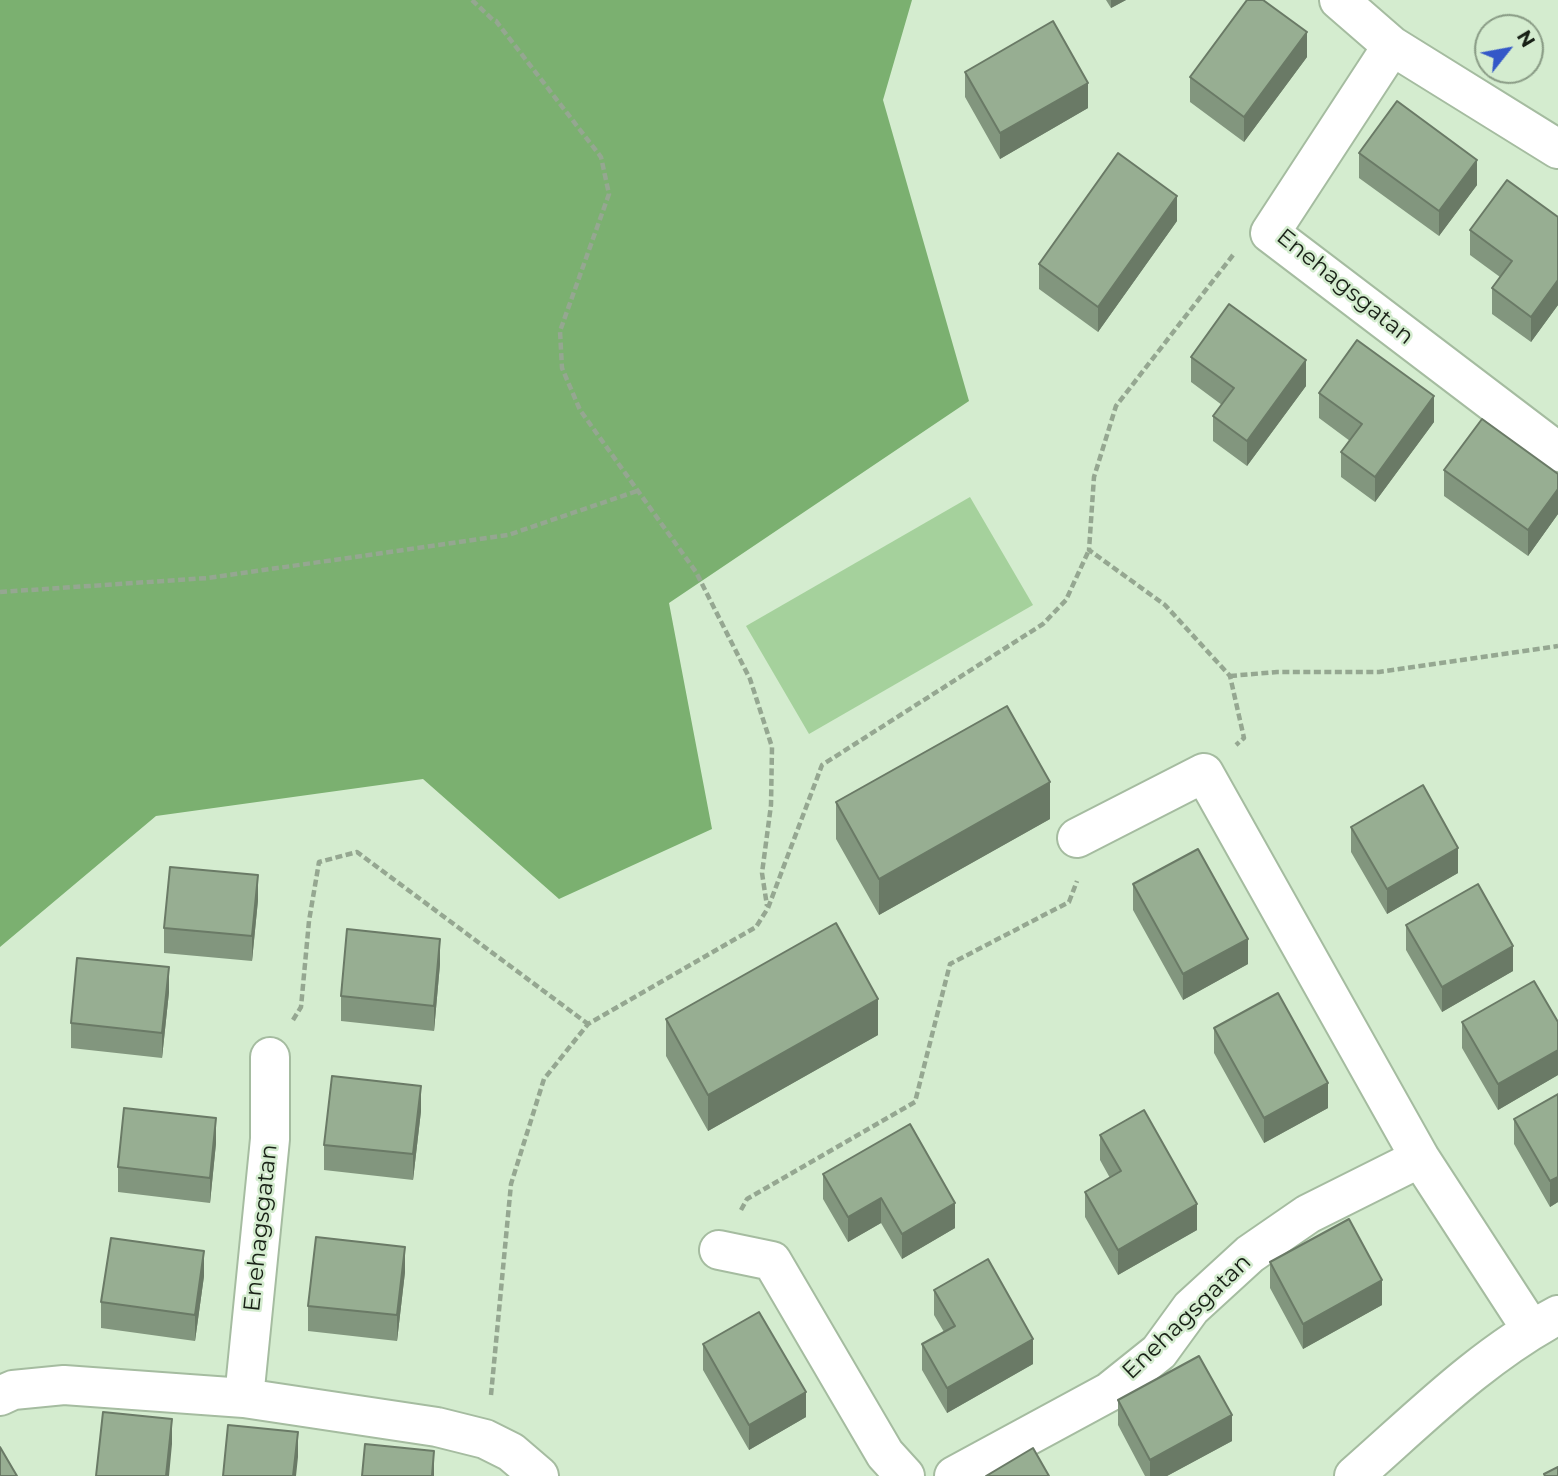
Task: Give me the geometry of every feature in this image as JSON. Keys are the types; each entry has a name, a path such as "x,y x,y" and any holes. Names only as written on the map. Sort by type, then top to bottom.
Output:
{"street":[{"path":"1339,0 1392,46 1558,149"},
{"name":"Enehagsgatan","path":"1392,46 1270,233 1558,452"},
{"path":"1077,838 1205,773 1420,1158 1545,1322 1470,1374 1354,1476"},
{"name":"Enehagsgatan","path":"244,1398 270,1139 270,1057"},
{"name":"Enehagsgatan","path":"954,1476 1109,1392 1159,1352 1191,1308 1250,1254 1308,1214 1420,1158"},
{"path":"719,1250 772,1261 885,1454 905,1476"},
{"path":"0,1396 13,1390 64,1385 244,1398 437,1427 485,1440 511,1452 540,1476"}],"path":[{"path":"472,0 496,21 601,157 609,194 560,331 562,368 580,410 696,572 750,679 772,747 771,805 762,873 768,908"},
{"path":"485,1440 511,1184 544,1079 588,1024 756,927 768,908 822,765 1043,624 1066,600 1089,550 1094,477 1116,406 1231,256 1270,233"},
{"path":"0,592 208,578 508,535 637,491"},
{"path":"1089,550 1165,605 1230,676 1244,738 1205,773"},
{"path":"1230,676 1277,671 1379,672 1558,646"},
{"path":"719,1250 747,1199 915,1102 950,964 1069,902 1086,859 1077,838"},
{"path":"270,1057 301,1007 309,921 319,862 357,852 588,1024"}],"green space":[{"path":"0,0 912,0 883,100 969,401 669,603 712,829 559,899 423,779 156,816 0,947"},
{"path":"970,497 1033,605 809,734 746,626"}],"building":[{"path":"1247,0 1263,0 1307,32 1244,117 1190,77"},
{"path":"1053,21 1088,83 1000,133 965,72"},
{"path":"1397,101 1477,160 1439,211 1359,153"},
{"path":"1118,153 1177,196 1098,307 1039,264"},
{"path":"1507,180 1558,217 1558,280 1531,317 1492,288 1512,261 1470,230"},
{"path":"1229,304 1306,360 1247,441 1213,416 1234,388 1191,357"},
{"path":"1357,340 1434,396 1375,477 1341,452 1362,424 1319,393"},
{"path":"1482,419 1558,474 1558,489 1528,530 1444,470"},
{"path":"1007,706 1050,782 879,879 836,802"},
{"path":"1423,785 1458,848 1387,889 1351,827"},
{"path":"1198,849 1248,939 1183,974 1133,884"},
{"path":"170,867 258,875 252,936 164,928"},
{"path":"1478,884 1513,946 1442,987 1406,925"},
{"path":"836,923 878,999 708,1095 666,1019"},
{"path":"347,929 440,939 434,1006 341,996"},
{"path":"77,958 169,967 162,1033 71,1023"},
{"path":"1534,981 1558,1022 1558,1050 1498,1084 1462,1022"},
{"path":"1278,993 1328,1083 1264,1118 1214,1028"},
{"path":"332,1076 421,1086 413,1154 324,1145"},
{"path":"1558,1094 1558,1177 1550,1181 1514,1119"},
{"path":"124,1108 216,1118 210,1178 118,1167"},
{"path":"1144,1110 1197,1204 1118,1250 1085,1192 1121,1171 1100,1135"},
{"path":"910,1124 955,1203 902,1234 881,1198 848,1217 823,1174"},
{"path":"1349,1219 1382,1280 1303,1324 1270,1262"},
{"path":"316,1237 405,1247 397,1315 308,1306"},
{"path":"111,1238 204,1251 195,1315 101,1302"},
{"path":"988,1259 1033,1339 947,1388 922,1344 955,1326 934,1290"},
{"path":"759,1312 806,1392 749,1425 703,1344"},
{"path":"1199,1356 1232,1415 1150,1460 1118,1400"},
{"path":"103,1412 172,1419 166,1476 96,1476"},
{"path":"228,1425 298,1432 293,1476 223,1476"},
{"path":"365,1444 434,1451 432,1476 362,1476"},
{"path":"0,1447 17,1476 0,1476"},
{"path":"1033,1448 1049,1476 986,1476"},
{"path":"1558,1467 1558,1476 1545,1476 1544,1474"}]}
